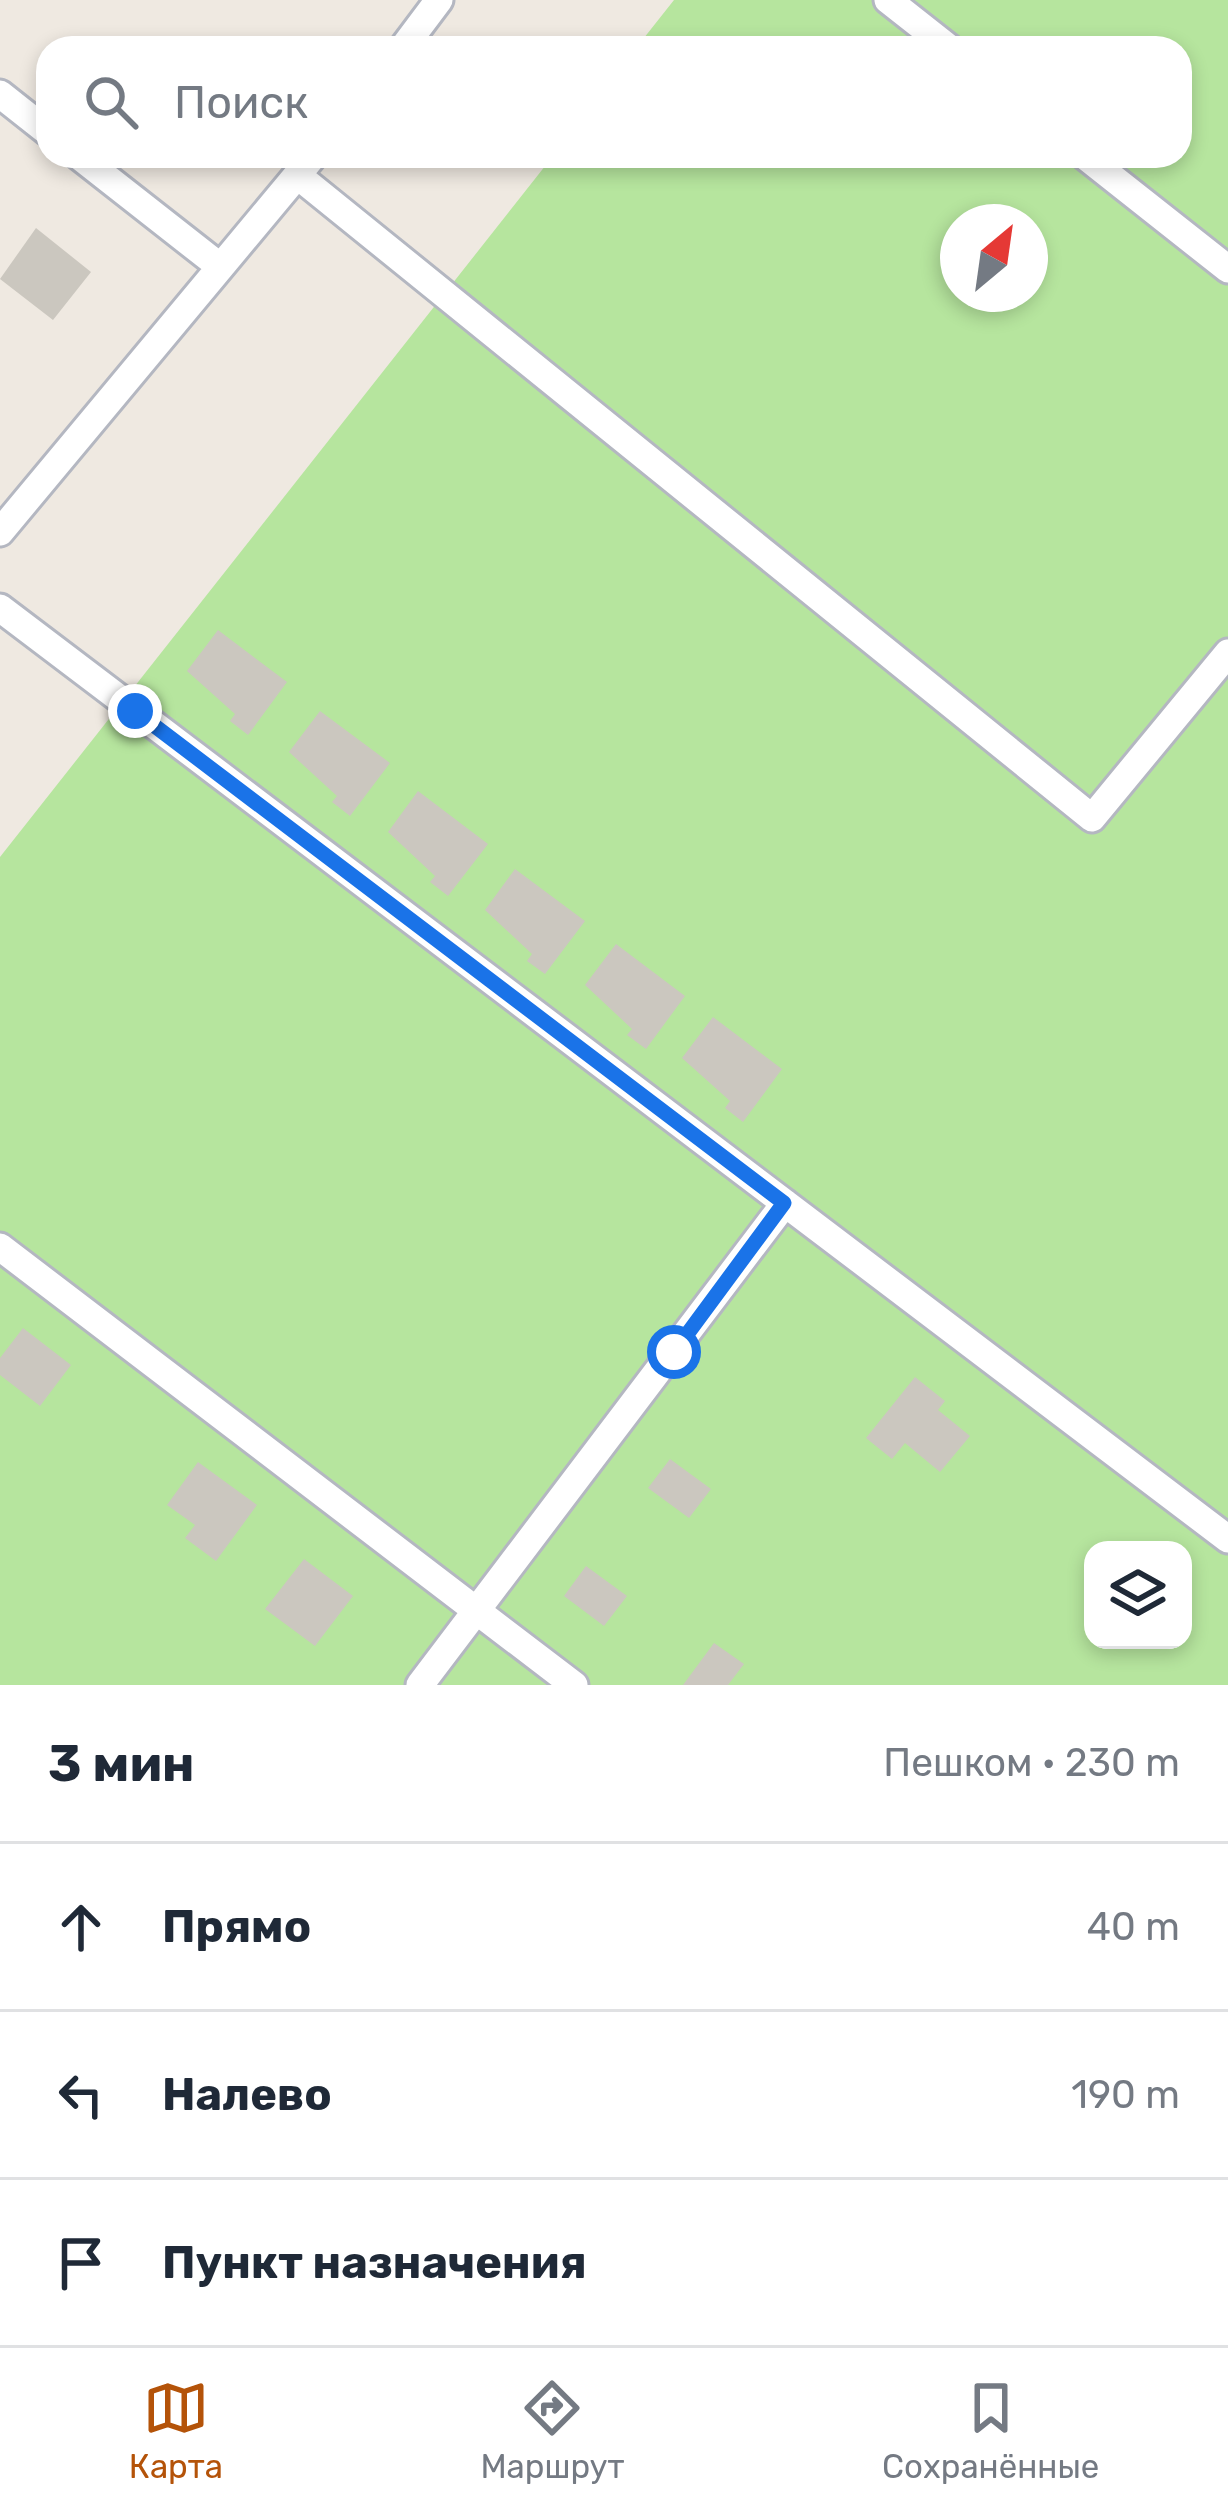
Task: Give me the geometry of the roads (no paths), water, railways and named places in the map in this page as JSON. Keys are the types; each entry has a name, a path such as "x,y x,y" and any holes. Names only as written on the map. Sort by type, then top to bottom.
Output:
{"street":[{"path":"412,36 440,0"},
{"path":"888,0 934,36"},
{"path":"0,94 36,122"},
{"path":"94,168 218,265"},
{"path":"0,532 302,168"},
{"path":"309,168 1092,818 1228,653"},
{"path":"1100,168 1228,269"},
{"path":"0,608 1228,1539"},
{"path":"420,1685 481,1611 784,1203"},
{"path":"0,1247 574,1685"}]}
